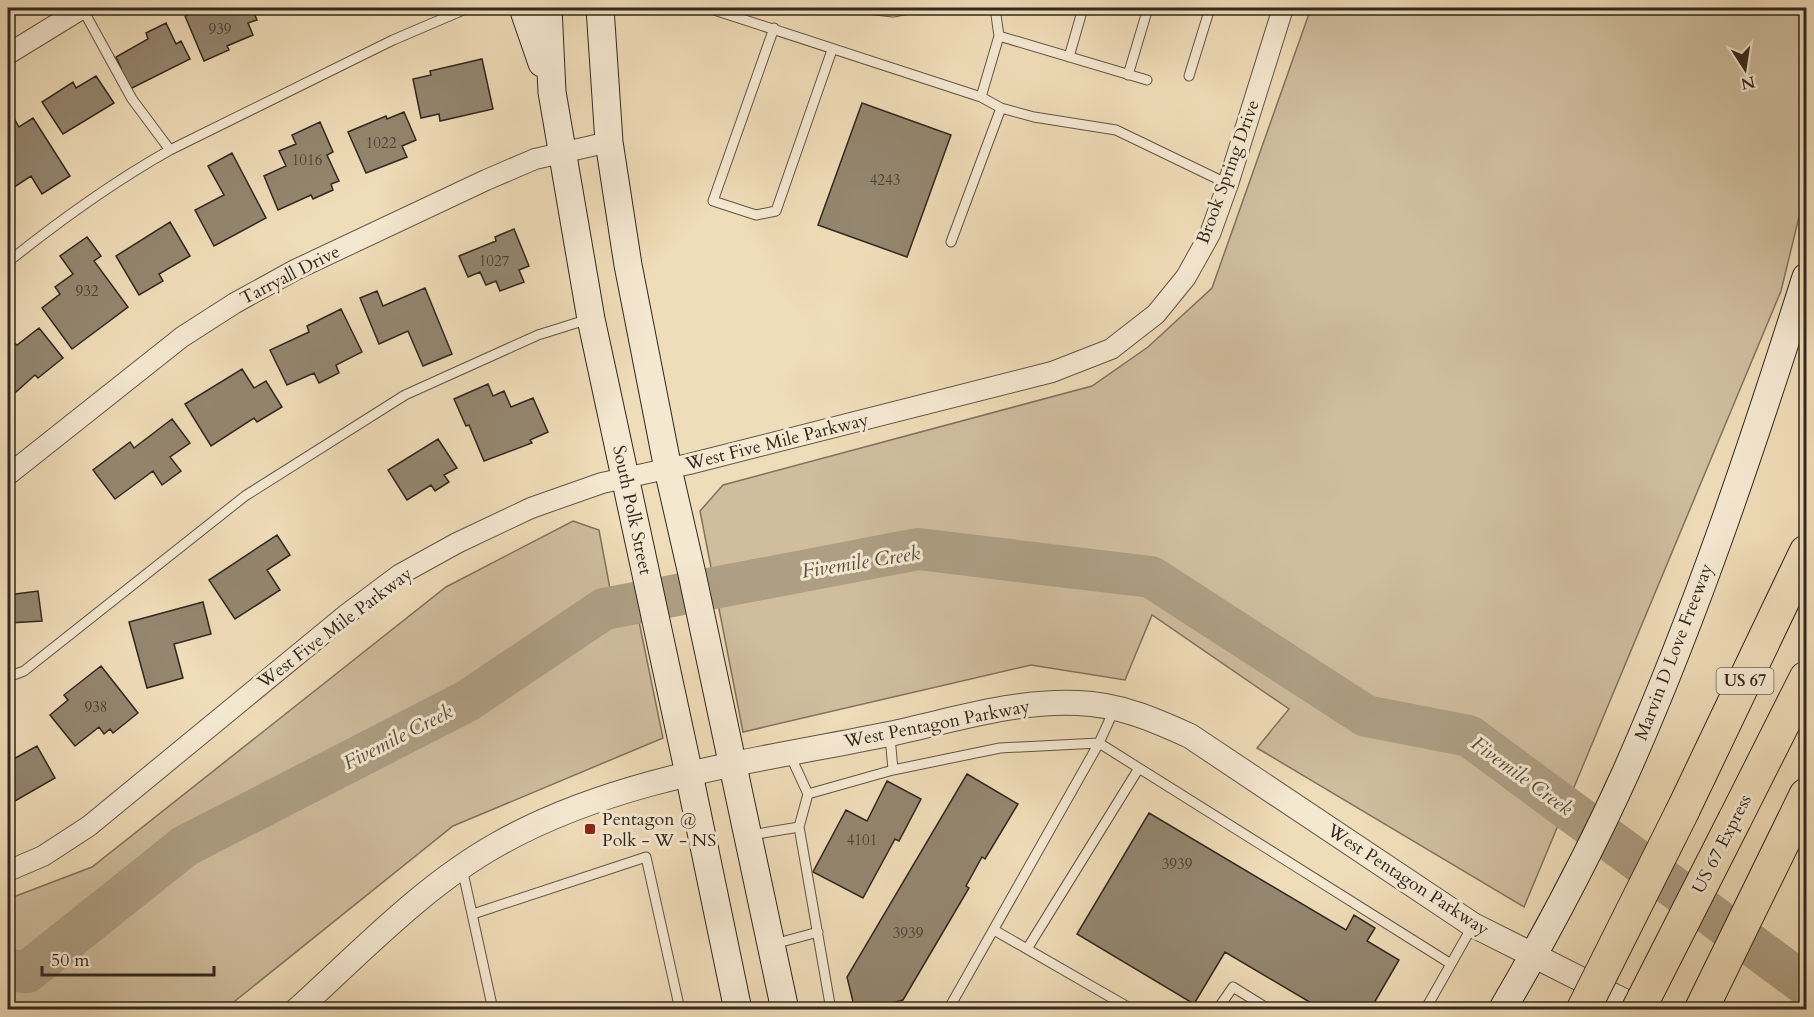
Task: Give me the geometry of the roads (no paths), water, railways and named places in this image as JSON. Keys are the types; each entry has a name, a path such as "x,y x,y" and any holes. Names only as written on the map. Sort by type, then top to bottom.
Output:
{"highway":[{"name":"US 67","path":"1583,1010 1683,810 1806,552"},
{"name":"US 67 Express","path":"1640,1010 1806,678"},
{"path":"1701,1010 1806,795"}],"main road":[{"path":"522,8 552,92"},
{"name":"South Polk Street","path":"548,8 552,92 591,319 738,1010"},
{"path":"600,8 609,142 628,265 668,469 785,1010"},
{"name":"Marvin D Love Freeway","path":"1502,1010 1556,916 1625,774 1661,690 1745,466 1806,277"}],"street":[{"path":"8,54 83,8"},
{"name":"Brook Spring Drive","path":"1052,372 1112,349 1156,314 1186,277 1210,234 1283,8"},
{"name":"Tarryall Drive","path":"8,475 182,337 235,303 295,270 486,180 535,159 609,142"},
{"name":"West Five Mile Parkway","path":"8,871 43,856 89,826 347,614 399,575 457,543 531,508 602,483 668,469 1052,372"},
{"name":"West Pentagon Parkway","path":"297,1010 405,912 462,867 499,843 573,809 651,783 689,774 998,710 1038,704 1079,702 1152,718 1190,736 1473,926 1640,1010"}],"lane":[{"path":"83,8 132,99 170,150"},
{"path":"8,262 38,238 142,166 170,150 373,50 468,8"},
{"path":"708,8 981,97 1001,108 1034,117 1116,130 1228,184"},
{"path":"858,8 893,12 914,8"},
{"path":"981,97 999,36 995,8"},
{"path":"1069,57 1083,8"},
{"path":"1128,75 1149,8"},
{"path":"1189,76 1210,8"},
{"path":"774,28 713,201 756,215 776,211 832,50"},
{"path":"999,36 1146,80"},
{"path":"951,242 1001,108"},
{"path":"8,677 24,671 245,496 405,395 538,334 591,319"},
{"path":"948,1010 1099,743 1114,708"},
{"path":"890,734 893,770"},
{"path":"808,794 893,770 1000,748 1099,743 1451,964"},
{"path":"789,753 808,794 800,827 831,1010"},
{"path":"1027,949 1139,768"},
{"path":"748,836 800,827"},
{"path":"473,914 646,856 680,1010"},
{"path":"462,867 493,1010"},
{"path":"1425,1010 1473,926"},
{"path":"994,930 1133,1010"},
{"path":"771,944 818,932"},
{"path":"1217,1010 1233,987 1270,1010"}],"waterway":[{"name":"Fivemile Creek","path":"8,970 27,972 185,846 467,701 604,609 918,549 1151,577 1366,716 1469,736 1806,985"}],"place":[{"name":"Pentagon @ Polk - W - NS","path":"590,829"}]}
